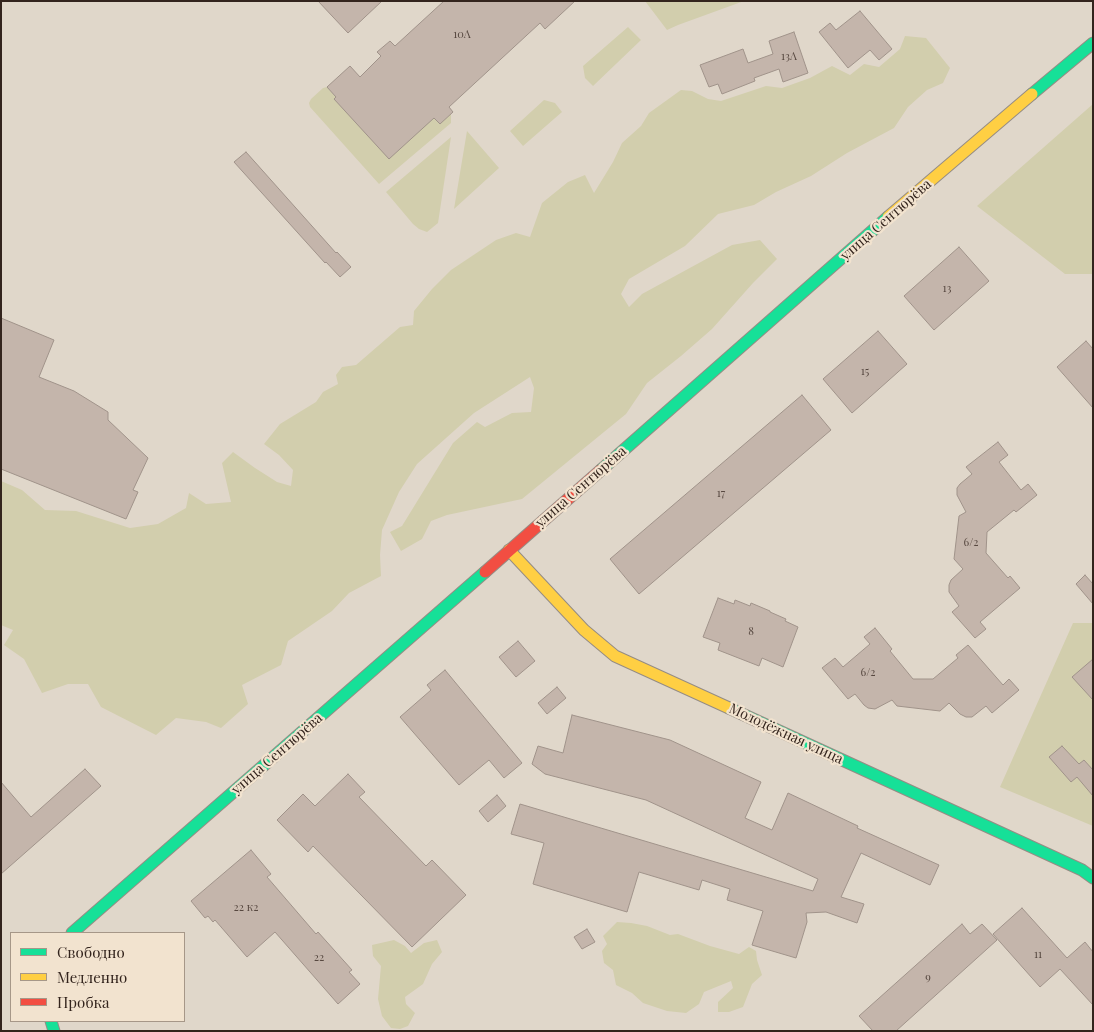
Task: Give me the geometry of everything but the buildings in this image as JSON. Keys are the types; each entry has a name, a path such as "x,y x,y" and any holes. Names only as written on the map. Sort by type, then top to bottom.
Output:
{"main road":[{"name":"улица Сентюрёва","path":"73,932 929,181 1093,43"},
{"name":"Молодёжная улица","path":"510,550 584,630 615,656 1082,870 1093,878"}],"shaded area":[{"path":"645,1 744,1 667,30"},
{"path":"628,27 641,40 593,86 585,78 583,66"},
{"path":"905,36 926,38 950,68 943,83 927,90 908,107 894,128 847,153 811,176 776,192 754,205 718,214 685,246 629,279 621,294 629,307 642,294 732,245 760,240 777,259 712,329 647,383 626,414 522,499 447,515 431,521 422,539 401,551 390,532 402,526 453,443 477,422 485,427 512,413 531,412 534,388 530,377 474,413 417,464 399,492 382,530 381,576 349,593 332,611 288,641 281,665 242,685 248,704 221,728 206,722 176,718 156,735 101,707 88,684 68,684 42,693 24,659 4,645 13,630 1,625 1,481 22,490 45,510 76,511 130,528 158,524 186,508 189,493 206,504 231,502 222,463 233,452 277,482 291,486 293,470 279,455 264,444 280,424 316,402 323,392 338,384 336,375 342,367 356,365 400,327 413,325 414,311 451,270 496,240 516,233 530,237 542,203 568,182 585,175 594,193 622,143 641,126 649,113 681,90 692,91 708,99 721,101 766,86 782,88 810,78 832,66 850,75 864,64 879,67 900,49"},
{"path":"327,87 336,97 434,118 440,124 451,113 451,123 379,184 310,107 311,99 323,88"},
{"path":"544,100 555,103 562,112 523,146 510,131"},
{"path":"1093,104 1093,274 1065,274 977,206"},
{"path":"467,131 499,168 454,209"},
{"path":"451,137 438,223 427,232 413,224 386,192"},
{"path":"1073,623 1093,623 1093,826 1000,787"},
{"path":"617,922 647,926 670,935 678,934 739,954 749,947 756,951 762,975 752,984 743,1007 729,1012 718,1012 718,1002 733,988 731,981 704,992 699,1004 686,1013 667,1011 643,1003 632,993 616,985 613,970 604,963 602,951 607,944 603,936"},
{"path":"394,940 405,946 411,953 424,943 437,940 442,952 432,964 423,984 405,997 406,1004 415,1013 408,1026 400,1029 391,1028 382,1016 378,999 381,966 373,956 372,945"}],"traffic: fast":[{"path":"1032,94 1093,43"},
{"path":"601,470 888,217"},
{"path":"73,932 485,572"},
{"path":"729,708 1082,870 1093,878"},
{"path":"51,1022 54,1031"}],"traffic: slow":[{"path":"888,217 1032,94"},
{"path":"509,550 584,630 615,656 729,708"}],"traffic: jam":[{"path":"485,572 601,470"}]}
